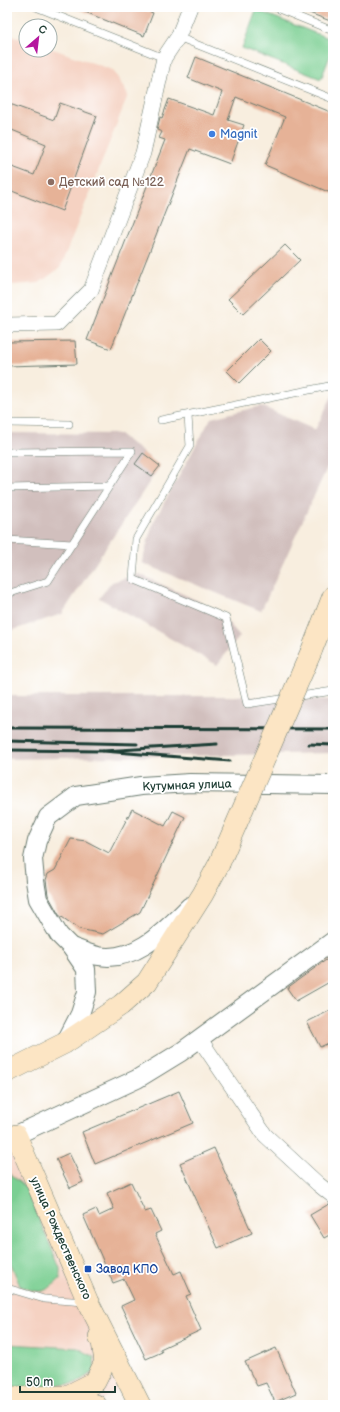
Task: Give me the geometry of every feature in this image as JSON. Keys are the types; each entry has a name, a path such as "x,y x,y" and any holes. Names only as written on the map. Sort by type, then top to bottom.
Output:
{"main road":[{"path":"7,1072 65,1044 121,1005 147,982 219,864 311,652 333,596"},
{"name":"улица Рождественского","path":"12,1137 88,1302 140,1405"},
{"path":"67,1396 94,1382 105,1362 102,1342 88,1314 88,1302"},
{"path":"7,1397 67,1396 96,1405"}],"street":[{"path":"7,325 57,324 91,290 143,153 164,58 178,37 189,7"},
{"name":"Кутумная улица","path":"71,947 59,935 38,899 33,859 37,840 48,817 76,796 141,786 190,783 333,785"},
{"path":"71,947 98,956 110,957 127,954 150,943 202,894"},
{"path":"12,1137 137,1078 181,1052 333,941"},
{"path":"65,1044 80,1014 87,992 86,969 71,947"},
{"path":"199,1038 265,1135 333,1196"}],"lane":[{"path":"36,7 164,58"},
{"path":"274,7 333,31"},
{"path":"178,37 333,99"},
{"path":"161,420 188,416 329,386 333,383"},
{"path":"188,416 190,446 136,540 133,578 226,618 247,704 333,691"},
{"path":"7,422 69,424"},
{"path":"7,452 132,452 48,581 7,594"},
{"path":"7,488 109,486"},
{"path":"7,540 72,544"},
{"path":"7,1288 44,1299 88,1302"}],"shaded area":[{"name":"Детский сад №122","path":"11,35 18,37 18,58 58,58 58,51 113,70 128,95 60,268 39,283 14,285 7,283 7,40"},
{"path":"333,394 333,455 261,611 142,563 153,523 211,418 261,406 315,430"},
{"path":"7,433 119,434 160,466 62,614 7,632"},
{"path":"139,574 216,609 240,636 217,665 99,598 112,582"},
{"path":"7,696 226,696 333,700 333,753 7,759"},
{"path":"7,1131 134,1381 93,1405 7,1405"}],"green space":[{"path":"256,10 333,40 333,48 321,79 242,48"},
{"path":"7,1172 25,1187 60,1268 60,1279 50,1288 45,1290 37,1291 20,1286 7,1254"},
{"path":"7,1344 78,1348 94,1357 95,1371 76,1383 7,1392"}],"building":[{"path":"73,7 138,7 153,13 144,36"},
{"path":"333,7 333,22 296,8"},
{"path":"196,57 333,113 333,194 265,165 285,117 236,97 228,120 244,125 230,164 190,149 111,349 87,340 165,140 159,138 162,132 157,130 160,117 162,118 169,99 214,115 222,92 188,78"},
{"path":"7,103 54,120 60,103 97,116 62,211 7,189 7,165 34,175 46,144 7,128"},
{"path":"285,245 300,260 243,314 228,299"},
{"path":"259,339 271,351 239,383 227,371"},
{"path":"75,341 77,364 7,366 7,342"},
{"path":"143,453 160,466 152,476 135,464"},
{"path":"132,809 165,826 173,811 185,817 140,912 103,934 79,929 59,915 48,895 46,880 48,874 55,870 71,839 86,841 109,853"},
{"path":"333,955 333,980 296,1001 287,988"},
{"path":"333,1009 333,1041 320,1047 307,1022"},
{"path":"179,1091 193,1123 95,1164 82,1132"},
{"path":"214,1148 252,1233 218,1248 180,1163"},
{"path":"69,1153 83,1182 70,1188 56,1159"},
{"path":"131,1182 145,1212 151,1210 161,1231 155,1234 174,1274 181,1271 191,1294 186,1296 201,1330 160,1349 162,1352 146,1359 121,1306 134,1300 124,1279 113,1283 83,1215 96,1209 99,1216 114,1209 107,1193"},
{"path":"329,1204 333,1211 333,1233 324,1238 310,1215"},
{"path":"276,1348 296,1393 275,1402 266,1383 257,1386 245,1362"}],"railway":[{"path":"7,728 333,729"},
{"path":"7,741 137,744"},
{"path":"217,744 103,751 230,761"},
{"path":"309,744 333,745"},
{"path":"7,750 103,751"}],"place":[{"name":"Magnit","path":"212,134"},
{"name":"Детский сад №122","path":"51,182"},
{"name":"Завод КПО","path":"88,1269"}]}
